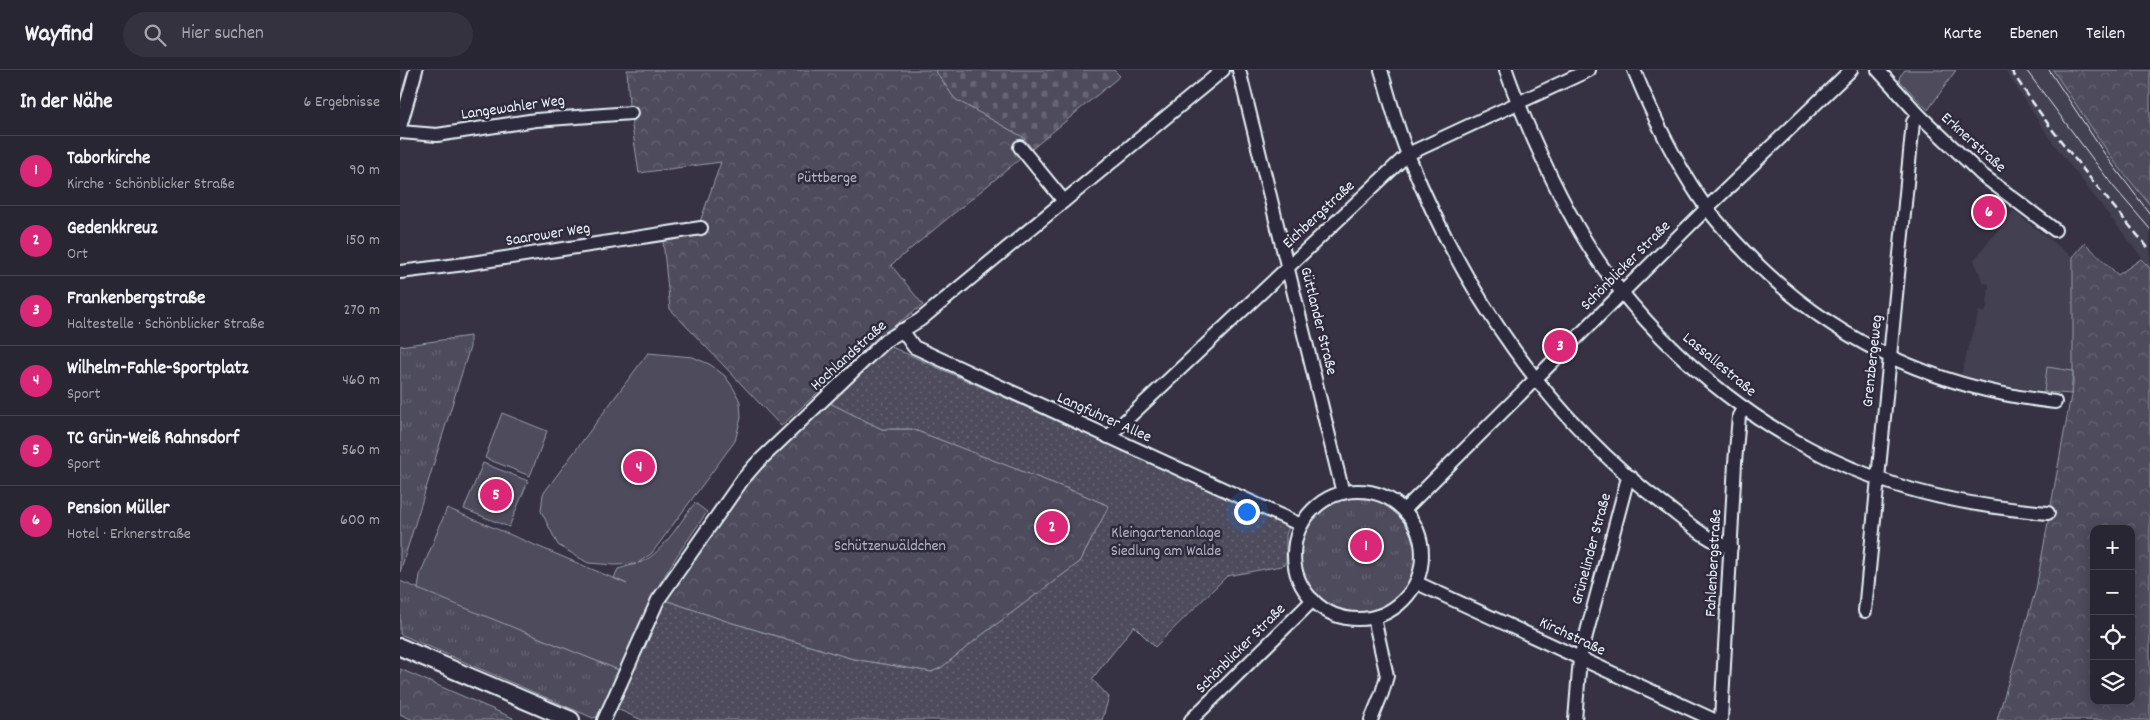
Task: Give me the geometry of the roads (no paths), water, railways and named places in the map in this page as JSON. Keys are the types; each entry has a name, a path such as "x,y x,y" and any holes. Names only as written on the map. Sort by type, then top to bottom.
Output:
{"main road":[{"path":"400,647 571,720"}],"street":[{"path":"400,127 416,70"},
{"name":"Hochlandstraße","path":"604,720 658,600 743,479 756,464 885,341 920,320 1223,70"},
{"name":"Güttlander Straße","path":"1239,70 1343,493"},
{"path":"1381,70 1408,154 1431,210 1461,267 1498,326 1535,379 1579,427 1631,477 1657,499 1709,537 1725,546 1731,547"},
{"name":"Lassallestraße","path":"1506,70 1542,158 1571,215 1595,255 1623,293 1666,342 1706,378 1744,408 1781,433 1810,449 1878,479 1963,503 2048,513"},
{"name":"Eichbergstraße","path":"1108,437 1408,154 1589,70"},
{"path":"1634,70 1647,101 1681,168 1708,208 1746,253 1790,294 1840,330 1890,357 1963,385 2054,402"},
{"name":"Schönblicker Straße","path":"1404,510 1708,208 1851,70"},
{"name":"Erknerstraße","path":"1878,70 1919,115 1981,174 2054,230"},
{"name":"Langewahler Weg","path":"400,132 437,135 536,120 632,113"},
{"name":"Grenzbergeweg","path":"1865,611 1913,122 1919,115"},
{"path":"1020,147 1064,201"},
{"name":"Saarower Weg","path":"400,272 465,264 700,228"},
{"name":"Langfuhrer Allee","path":"902,330 914,347 1301,525"},
{"name":"Fahlenbergstraße","path":"1722,720 1739,416 1744,408"},
{"name":"Grünelinder Straße","path":"1575,720 1580,658 1628,481 1631,477"},
{"path":"1370,492 1392,500 1404,510 1414,521 1419,534 1422,564 1417,583 1400,603 1374,618 1350,618 1337,616 1312,600 1303,589 1297,574 1294,558 1295,542 1301,525 1319,504 1343,493 1370,492"},
{"name":"Kirchstraße","path":"1417,583 1714,720"},
{"name":"Schönblicker Straße","path":"1191,720 1312,600"},
{"path":"1371,720 1382,694 1386,676 1374,618"}],"tram line":[{"path":"2026,70 2113,186 2150,229"},
{"path":"2049,70 2106,156 2150,214"}],"railway":[{"path":"2011,70 2060,140 2150,250"}],"place":[{"name":"Pension Müller","path":"1989,212"},
{"name":"Frankenbergstraße","path":"1560,346"},
{"name":"Wilhelm-Fahle-Sportplatz","path":"639,467"},
{"name":"TC Grün-Weiß Rahnsdorf","path":"496,495"},
{"name":"Gedenkkreuz","path":"1052,527"},
{"name":"Taborkirche","path":"1366,546"}],"park label":[{"name":"Püttberge","path":"827,178"},
{"name":"Kleingartenanlage Siedlung am Walde","path":"1166,542"},
{"name":"Schützenwäldchen","path":"890,546"}]}
